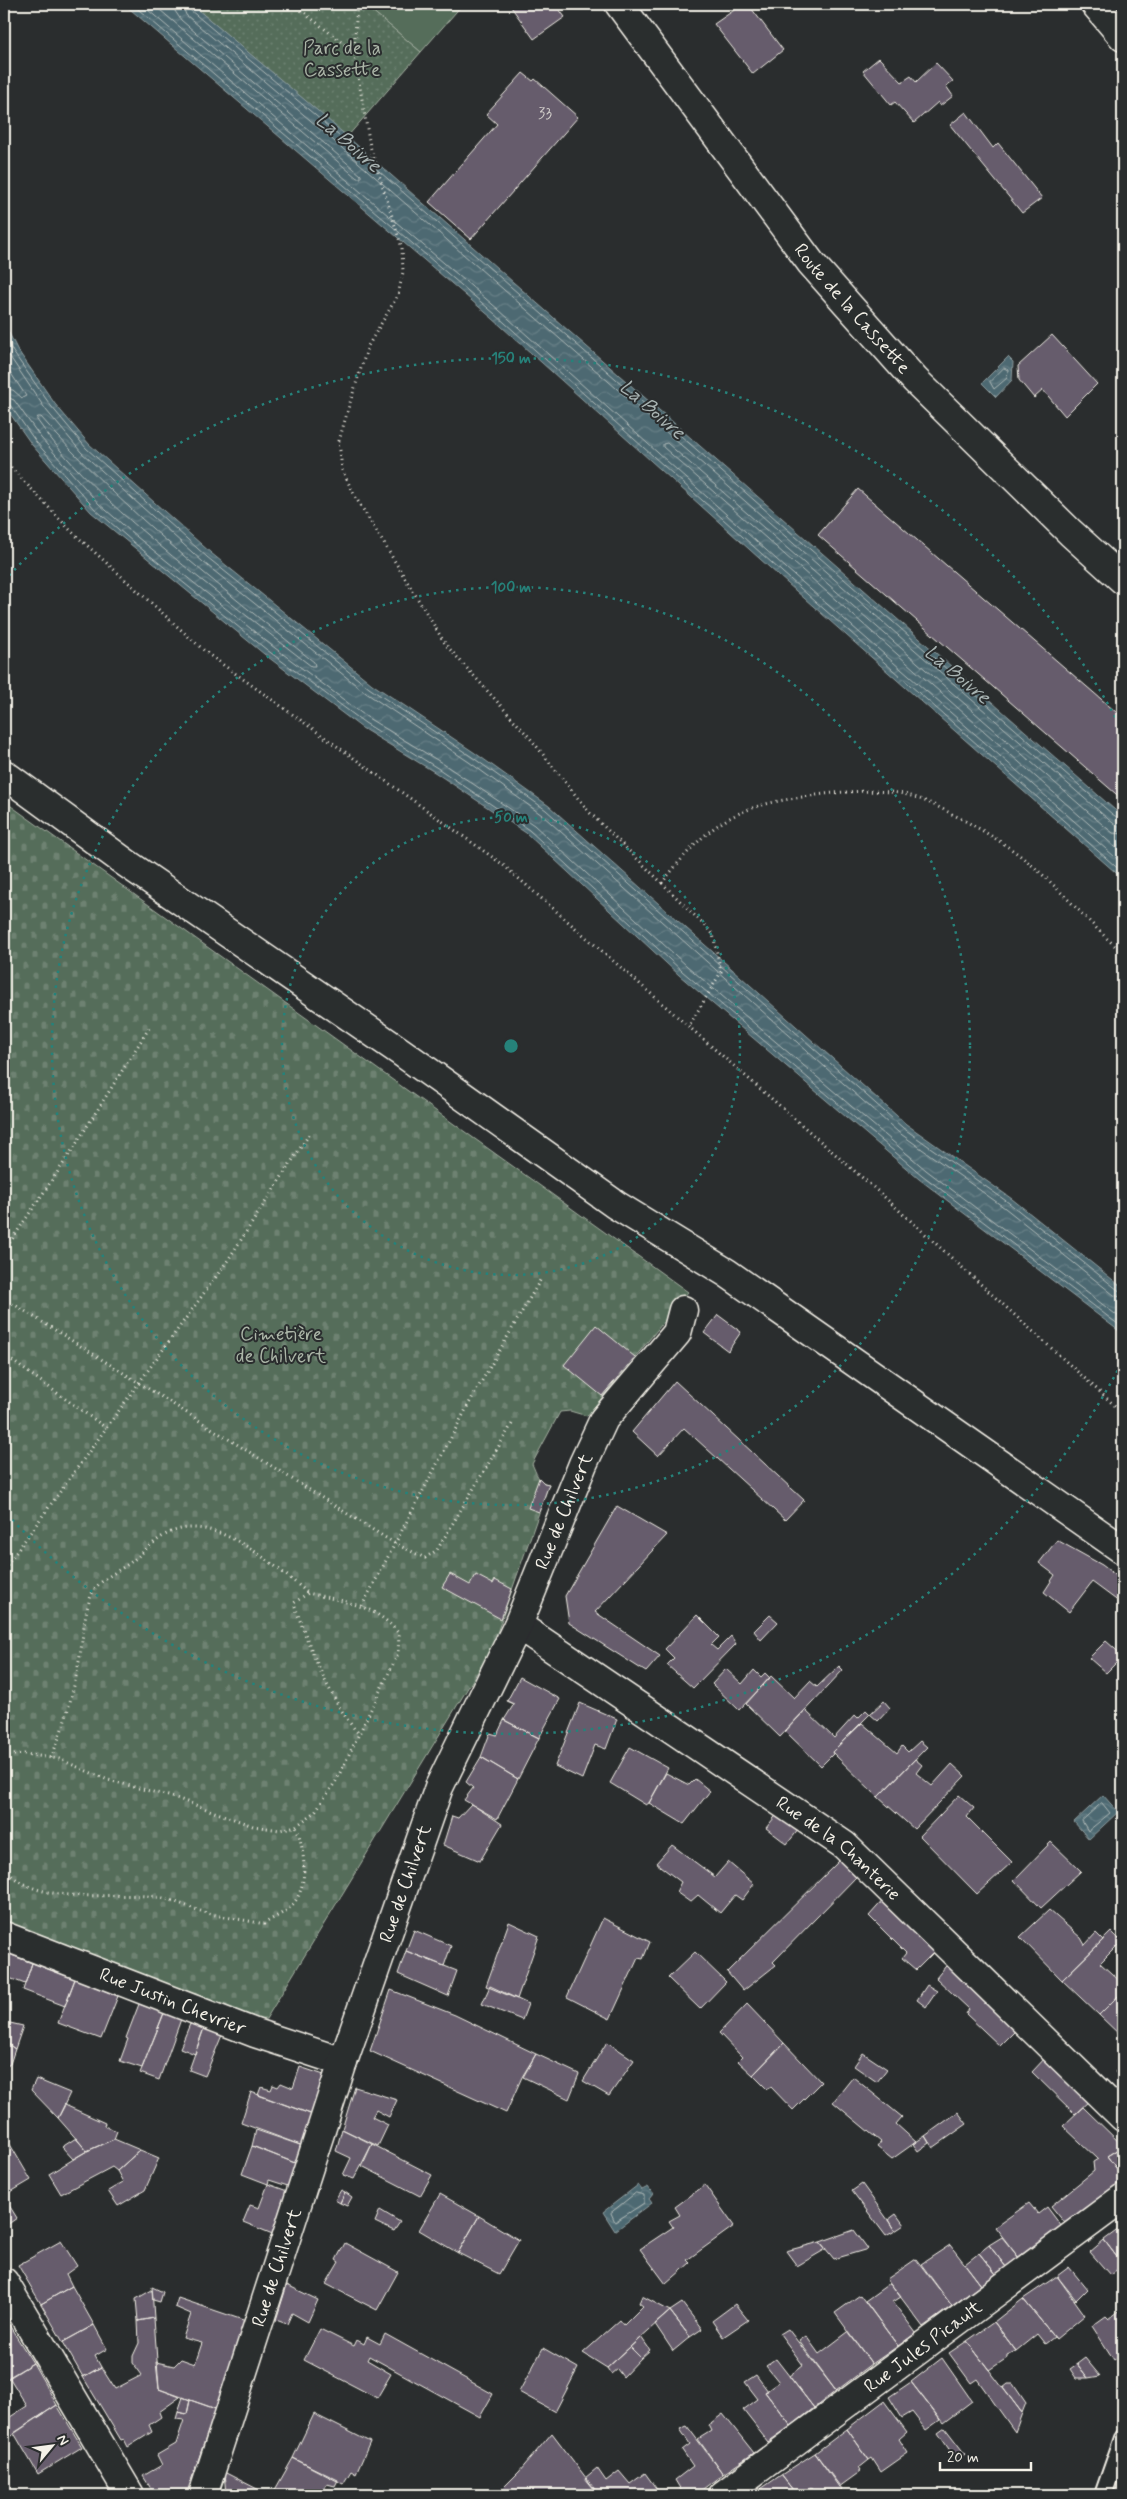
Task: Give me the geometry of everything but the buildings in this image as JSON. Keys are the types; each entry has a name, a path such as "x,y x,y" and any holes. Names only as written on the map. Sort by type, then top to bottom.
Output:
{"street":[{"name":"Route de la Cassette","path":"619,4 811,263 915,380 1071,533 1123,580"},
{"path":"1095,4 1123,37"},
{"path":"4,774 126,863 401,1052 616,1206 727,1273 1123,1550"},
{"name":"Rue de Chilvert","path":"203,2495 343,2062 439,1787 518,1625 583,1464 604,1419 677,1333 683,1310"},
{"name":"Rue de la Chanterie","path":"518,1625 844,1845 1123,2117"},
{"name":"Rue Justin Chevrier","path":"4,1936 255,2033 343,2062"},
{"name":"Rue Jules Picault","path":"723,2495 1123,2198"},
{"path":"4,2282 130,2495"}],"lane":[{"path":"1104,2495 1123,2438"}],"path":[{"path":"293,4 354,52"},
{"path":"357,4 354,52 370,146 402,248 403,272 398,295 368,346 349,406 339,441 342,470 356,498 446,645 530,738 589,812 713,934 721,972 689,1026"},
{"path":"4,460 72,530 208,654 502,864 881,1194 1123,1414"},
{"path":"662,883 694,846 720,822 747,808 790,798 839,792 891,792 935,805 976,826 1018,855 1059,891 1093,927 1123,953"},
{"path":"4,1251 69,1155 151,1025"},
{"path":"4,1569 228,1260 310,1133"},
{"path":"362,1606 472,1398 542,1277"},
{"path":"4,1298 394,1543 425,1558 437,1550 512,1424"},
{"path":"4,1355 106,1428"},
{"path":"4,1756 24,1754 51,1758 108,1780 176,1798 253,1826 280,1830 296,1826 314,1813 336,1781 398,1654 399,1634 389,1621 371,1609 308,1593 269,1562 232,1538 201,1528 177,1530 154,1541 132,1562 103,1581 91,1594 76,1678 61,1735 51,1758"},
{"path":"308,1593 294,1603 300,1623 329,1686 350,1724 359,1734"},
{"path":"4,1869 12,1878 34,1889 64,1893 163,1898 210,1914 264,1924 288,1909 301,1890 304,1860 296,1826"}],"green space":[{"name":"Parc de la Cassette","path":"191,4 364,4 421,52 347,137"},
{"path":"364,4 463,4 421,52"},
{"name":"Cimetière de Chilvert","path":"4,801 688,1292 587,1416 570,1411 560,1412 532,1464 542,1482 549,1484 491,1650 266,2019 253,2020 4,1921"}],"water":[{"name":"La Boivre","path":"124,4 191,4 318,111 1123,817 1123,879 779,576 492,318"},
{"path":"4,323 17,349 55,404 89,444 211,553 372,684 475,753 549,806 906,1124 1012,1199 1123,1288 1123,1334 919,1179 679,975 526,833 436,773 362,728 264,654 91,512 32,445 4,405"},
{"path":"1008,357 1013,362 1012,380 996,397 982,383"},
{"path":"1103,1795 1118,1812 1089,1839 1074,1822"},
{"path":"638,2185 642,2190 648,2187 653,2194 649,2199 652,2203 615,2231 603,2212"}]}
